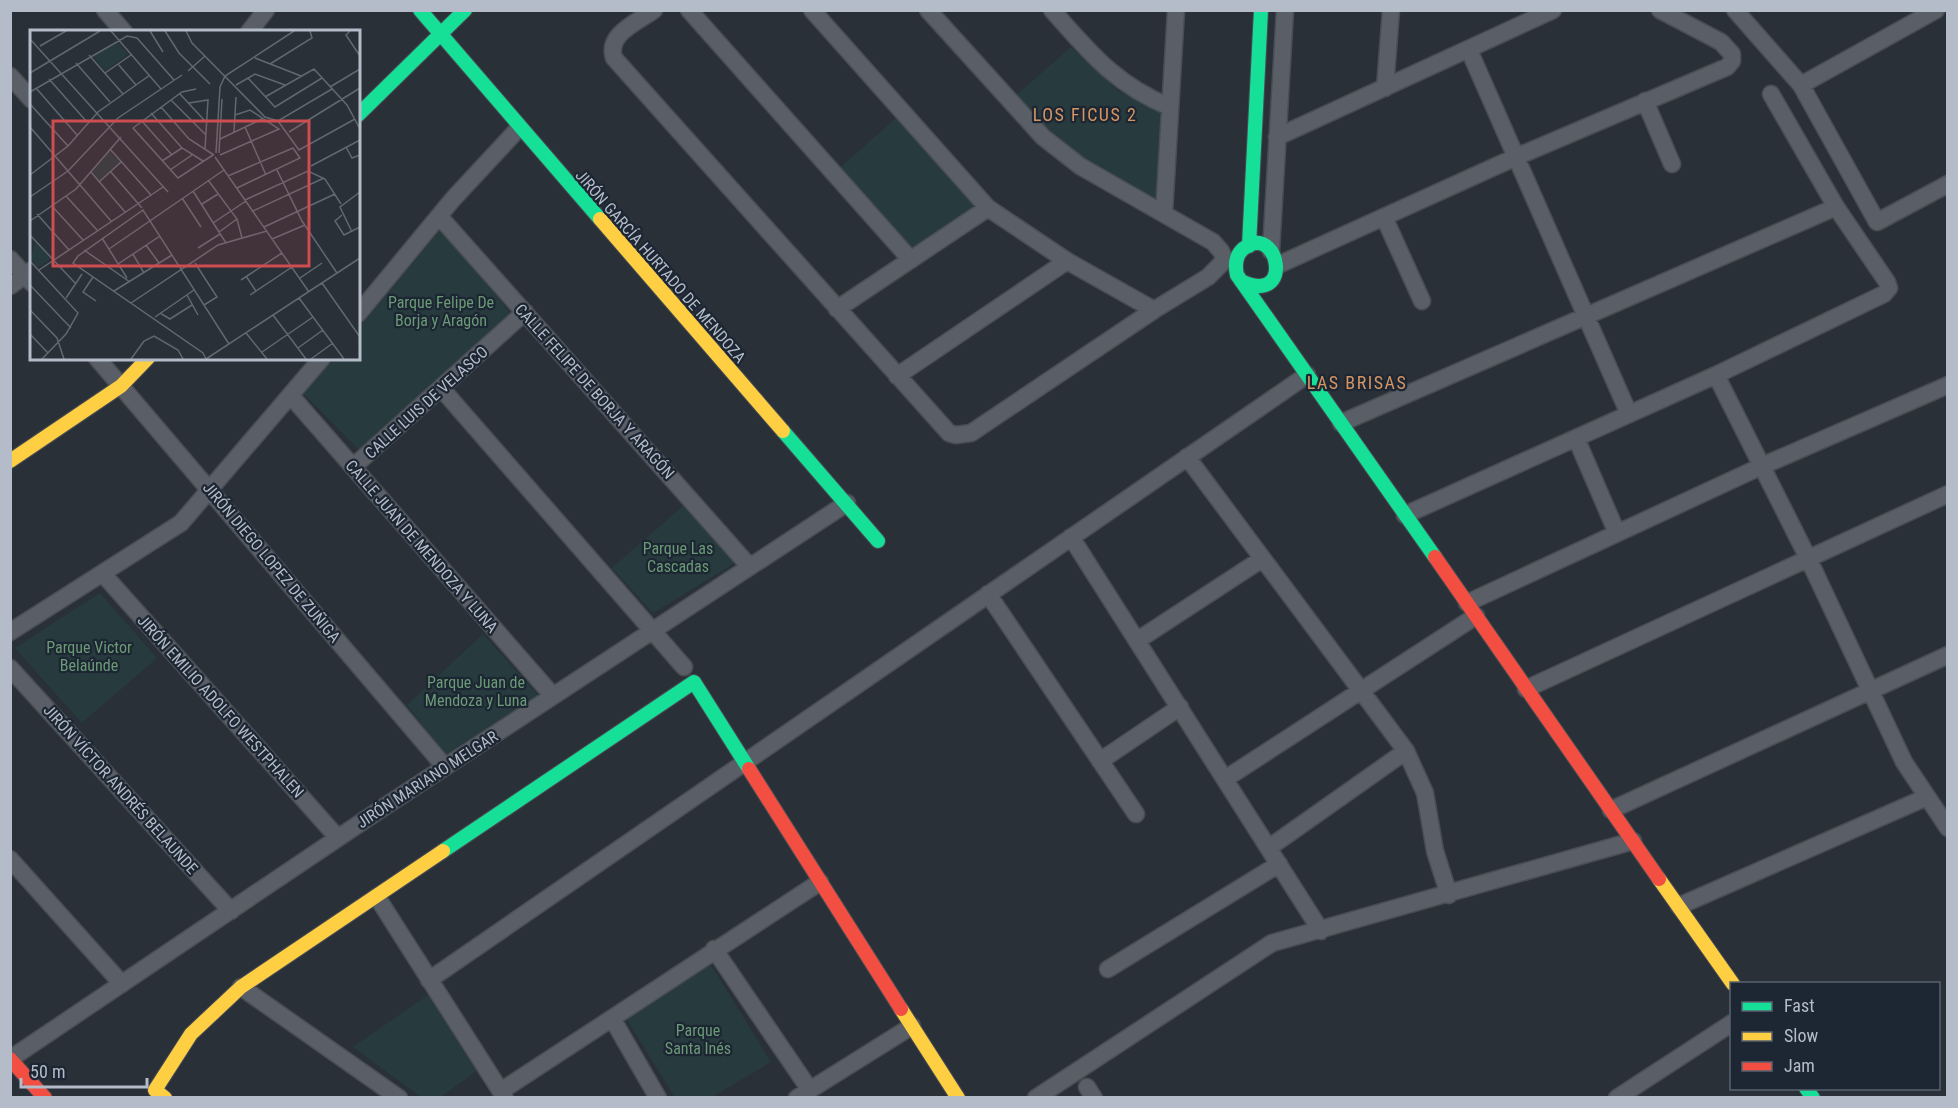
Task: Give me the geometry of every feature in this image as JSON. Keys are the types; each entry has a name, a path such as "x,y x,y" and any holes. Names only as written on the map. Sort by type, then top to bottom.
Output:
{"street":[{"path":"105,10 122,30"},
{"name":"JIRÓN GARCÍA HURTADO DE MENDOZA","path":"420,10 519,128 878,541"},
{"path":"360,113 465,10"},
{"path":"654,10 619,35 612,46 614,58 942,428 956,435 971,433 1154,310 1208,277 1249,246 1263,246 1274,258"},
{"path":"689,10 911,260"},
{"path":"812,10 988,208 1067,261 1154,310"},
{"path":"928,10 1043,137 1080,166 1213,242 1230,260 1237,275 1306,375 1732,982"},
{"path":"1052,10 1113,75 1137,92 1170,107"},
{"path":"1249,246 1262,10"},
{"path":"1268,319 1269,283 1276,274 1274,258 1277,137 1285,10"},
{"path":"1385,88 1390,10"},
{"path":"1277,137 1553,10"},
{"path":"1274,258 1384,217 1516,157 1727,67 1732,61 1732,54 1721,42 1660,10"},
{"path":"1735,10 1801,85 1877,222 1947,184"},
{"path":"1801,85 1936,10"},
{"path":"250,30 263,11"},
{"path":"1164,213 1174,13"},
{"path":"1469,50 1629,414"},
{"path":"10,76 30,98"},
{"path":"1404,515 1716,375 1884,294 1888,288 1887,282 1836,207 1771,94"},
{"path":"1645,101 1672,164"},
{"path":"360,312 439,216 519,128"},
{"path":"1341,423 1836,207"},
{"path":"837,309 988,208"},
{"name":"CALLE FELIPE DE BORJA Y ARAGÓN","path":"439,216 750,567"},
{"path":"1384,217 1422,301"},
{"path":"10,259 29,276 10,286"},
{"path":"897,376 1067,261"},
{"path":"1241,281 1254,287 1269,283"},
{"name":"CALLE LUIS DE VELASCO","path":"353,467 525,312"},
{"name":"JIRÓN DIEGO LOPEZ DE ZUÑIGA","path":"99,360 446,767"},
{"path":"10,461 121,386 146,360"},
{"path":"10,632 181,523 320,360"},
{"path":"429,980 1306,375"},
{"path":"1716,375 1809,560 1904,762 1947,828"},
{"path":"1225,779 1359,692 1471,610 1617,533 1947,385"},
{"path":"441,388 684,667"},
{"name":"CALLE JUAN DE MENDOZA Y LUNA","path":"291,396 553,696"},
{"path":"1576,438 1617,533"},
{"path":"1187,457 1359,692 1406,751 1425,793 1435,851 1449,895"},
{"path":"1526,688 1809,560 1947,494"},
{"name":"JIRÓN MARIANO MELGAR","path":"10,1059 338,838 847,503"},
{"path":"1071,537 1270,847 1321,931"},
{"path":"1138,640 1262,559"},
{"name":"JIRÓN EMILIO ADOLFO WESTPHALEN","path":"103,574 338,838"},
{"path":"988,594 1136,814"},
{"path":"1611,810 1947,656"},
{"name":"JIRÓN VÍCTOR ANDRÉS BELAUNDE","path":"10,668 231,911"},
{"path":"160,1094 191,1034 241,987 693,682 958,1098"},
{"path":"1100,761 1180,708"},
{"path":"1270,847 1406,751"},
{"path":"1679,906 1927,797"},
{"path":"1036,1098 1263,947 1633,842"},
{"path":"10,859 122,984"},
{"path":"1108,969 1279,864"},
{"path":"377,897 503,1094 714,949 820,882"},
{"path":"714,949 804,1094 912,1026"},
{"path":"241,987 399,1098"},
{"path":"613,1020 658,1098"},
{"path":"1617,1098 1730,1024"},
{"path":"10,1059 45,1098"}],"green space":[{"path":"1071,47 1117,90 1163,112 1156,200 1087,161 1050,130 1016,95"},
{"path":"897,117 976,207 913,251 840,168"},
{"name":"Parque Felipe De Borja y Aragón","path":"441,229 512,315 360,451 304,394 332,360 360,360 360,327"},
{"name":"Parque Las Cascadas","path":"683,506 735,563 653,613 612,568"},
{"name":"Parque Victor Belaúnde","path":"100,593 157,658 82,723 15,648"},
{"name":"Parque Juan de Mendoza y Luna","path":"483,634 538,695 447,756 407,705"},
{"name":"Parque Santa Inés","path":"711,965 771,1062 712,1097 675,1097 625,1017"},
{"path":"428,995 476,1071 441,1097 421,1097 353,1047"}],"traffic: fast":[{"path":"420,10 600,219"},
{"path":"360,113 465,10"},
{"path":"1249,246 1261,10"},
{"path":"1241,281 1258,286 1269,283 1275,275 1276,264 1272,253 1265,245 1255,243 1240,252 1236,261 1237,275 1435,557"},
{"path":"783,431 878,541"},
{"path":"443,851 694,682 749,769"},
{"path":"1807,1090 1813,1098"}],"traffic: slow":[{"path":"600,219 783,431"},
{"path":"10,461 121,386 146,360"},
{"path":"165,1098 155,1090 191,1034 241,987 443,851"},
{"path":"1659,879 1732,982"},
{"path":"901,1009 958,1098"}],"traffic: jam":[{"path":"1435,557 1659,879"},
{"path":"749,769 901,1009"},
{"path":"10,1059 45,1098"}],"district":[{"name":"LOS FICUS 2","path":"1085,115"},
{"name":"LAS BRISAS","path":"1357,383"}]}
